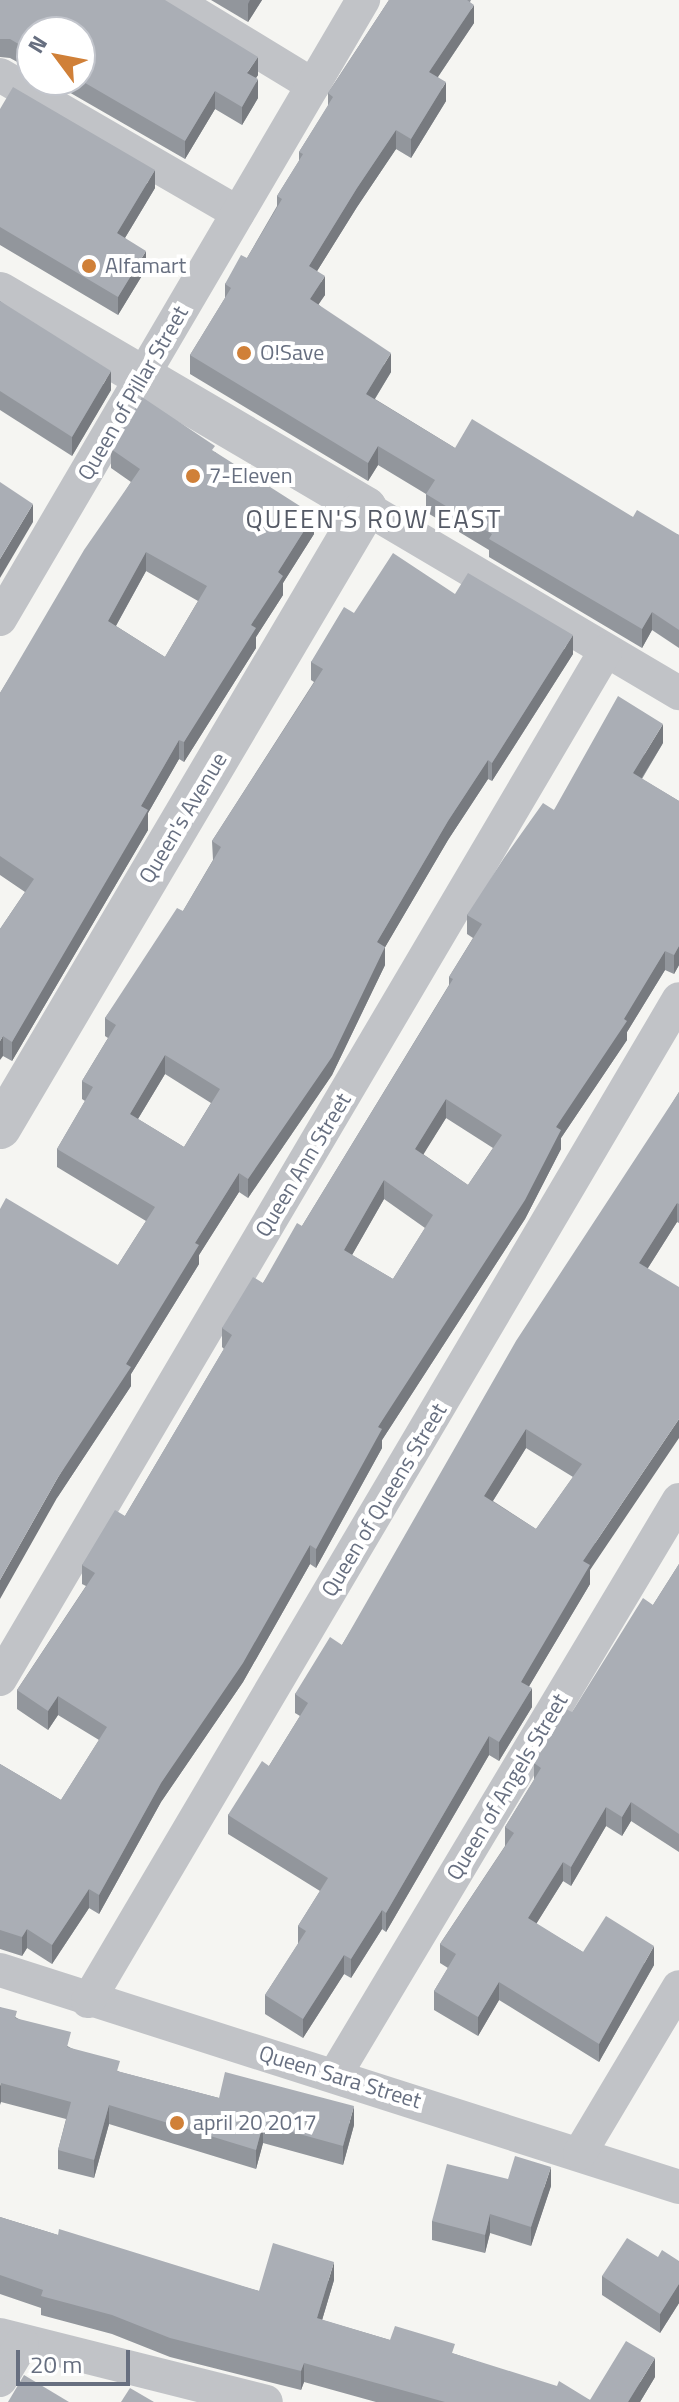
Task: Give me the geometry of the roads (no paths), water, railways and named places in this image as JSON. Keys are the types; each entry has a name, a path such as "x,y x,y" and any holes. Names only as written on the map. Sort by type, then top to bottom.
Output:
{"street":[{"path":"173,0 313,85"},
{"name":"Queen of Pillar Street","path":"0,619 363,0"},
{"path":"0,75 238,213"},
{"path":"0,293 679,693"},
{"name":"Queen's Avenue","path":"0,1128 366,508"},
{"name":"Queen Ann Street","path":"0,1679 605,652"},
{"name":"Queen of Queens Street","path":"88,2001 679,999"},
{"name":"Queen of Angels Street","path":"335,2075 679,1500"},
{"name":"Queen Sara Street","path":"0,1970 88,2001 335,2075 679,2187"},
{"path":"580,2153 679,1987"},
{"path":"0,2380 11,2339 266,2402"}],"place":[{"name":"Alfamart","path":"89,266"},
{"name":"O!Save","path":"244,353"},
{"name":"7-Eleven","path":"193,476"},
{"name":"april 20 2017","path":"177,2123"}],"district":[{"name":"QUEEN'S ROW EAST","path":"374,519"}]}
